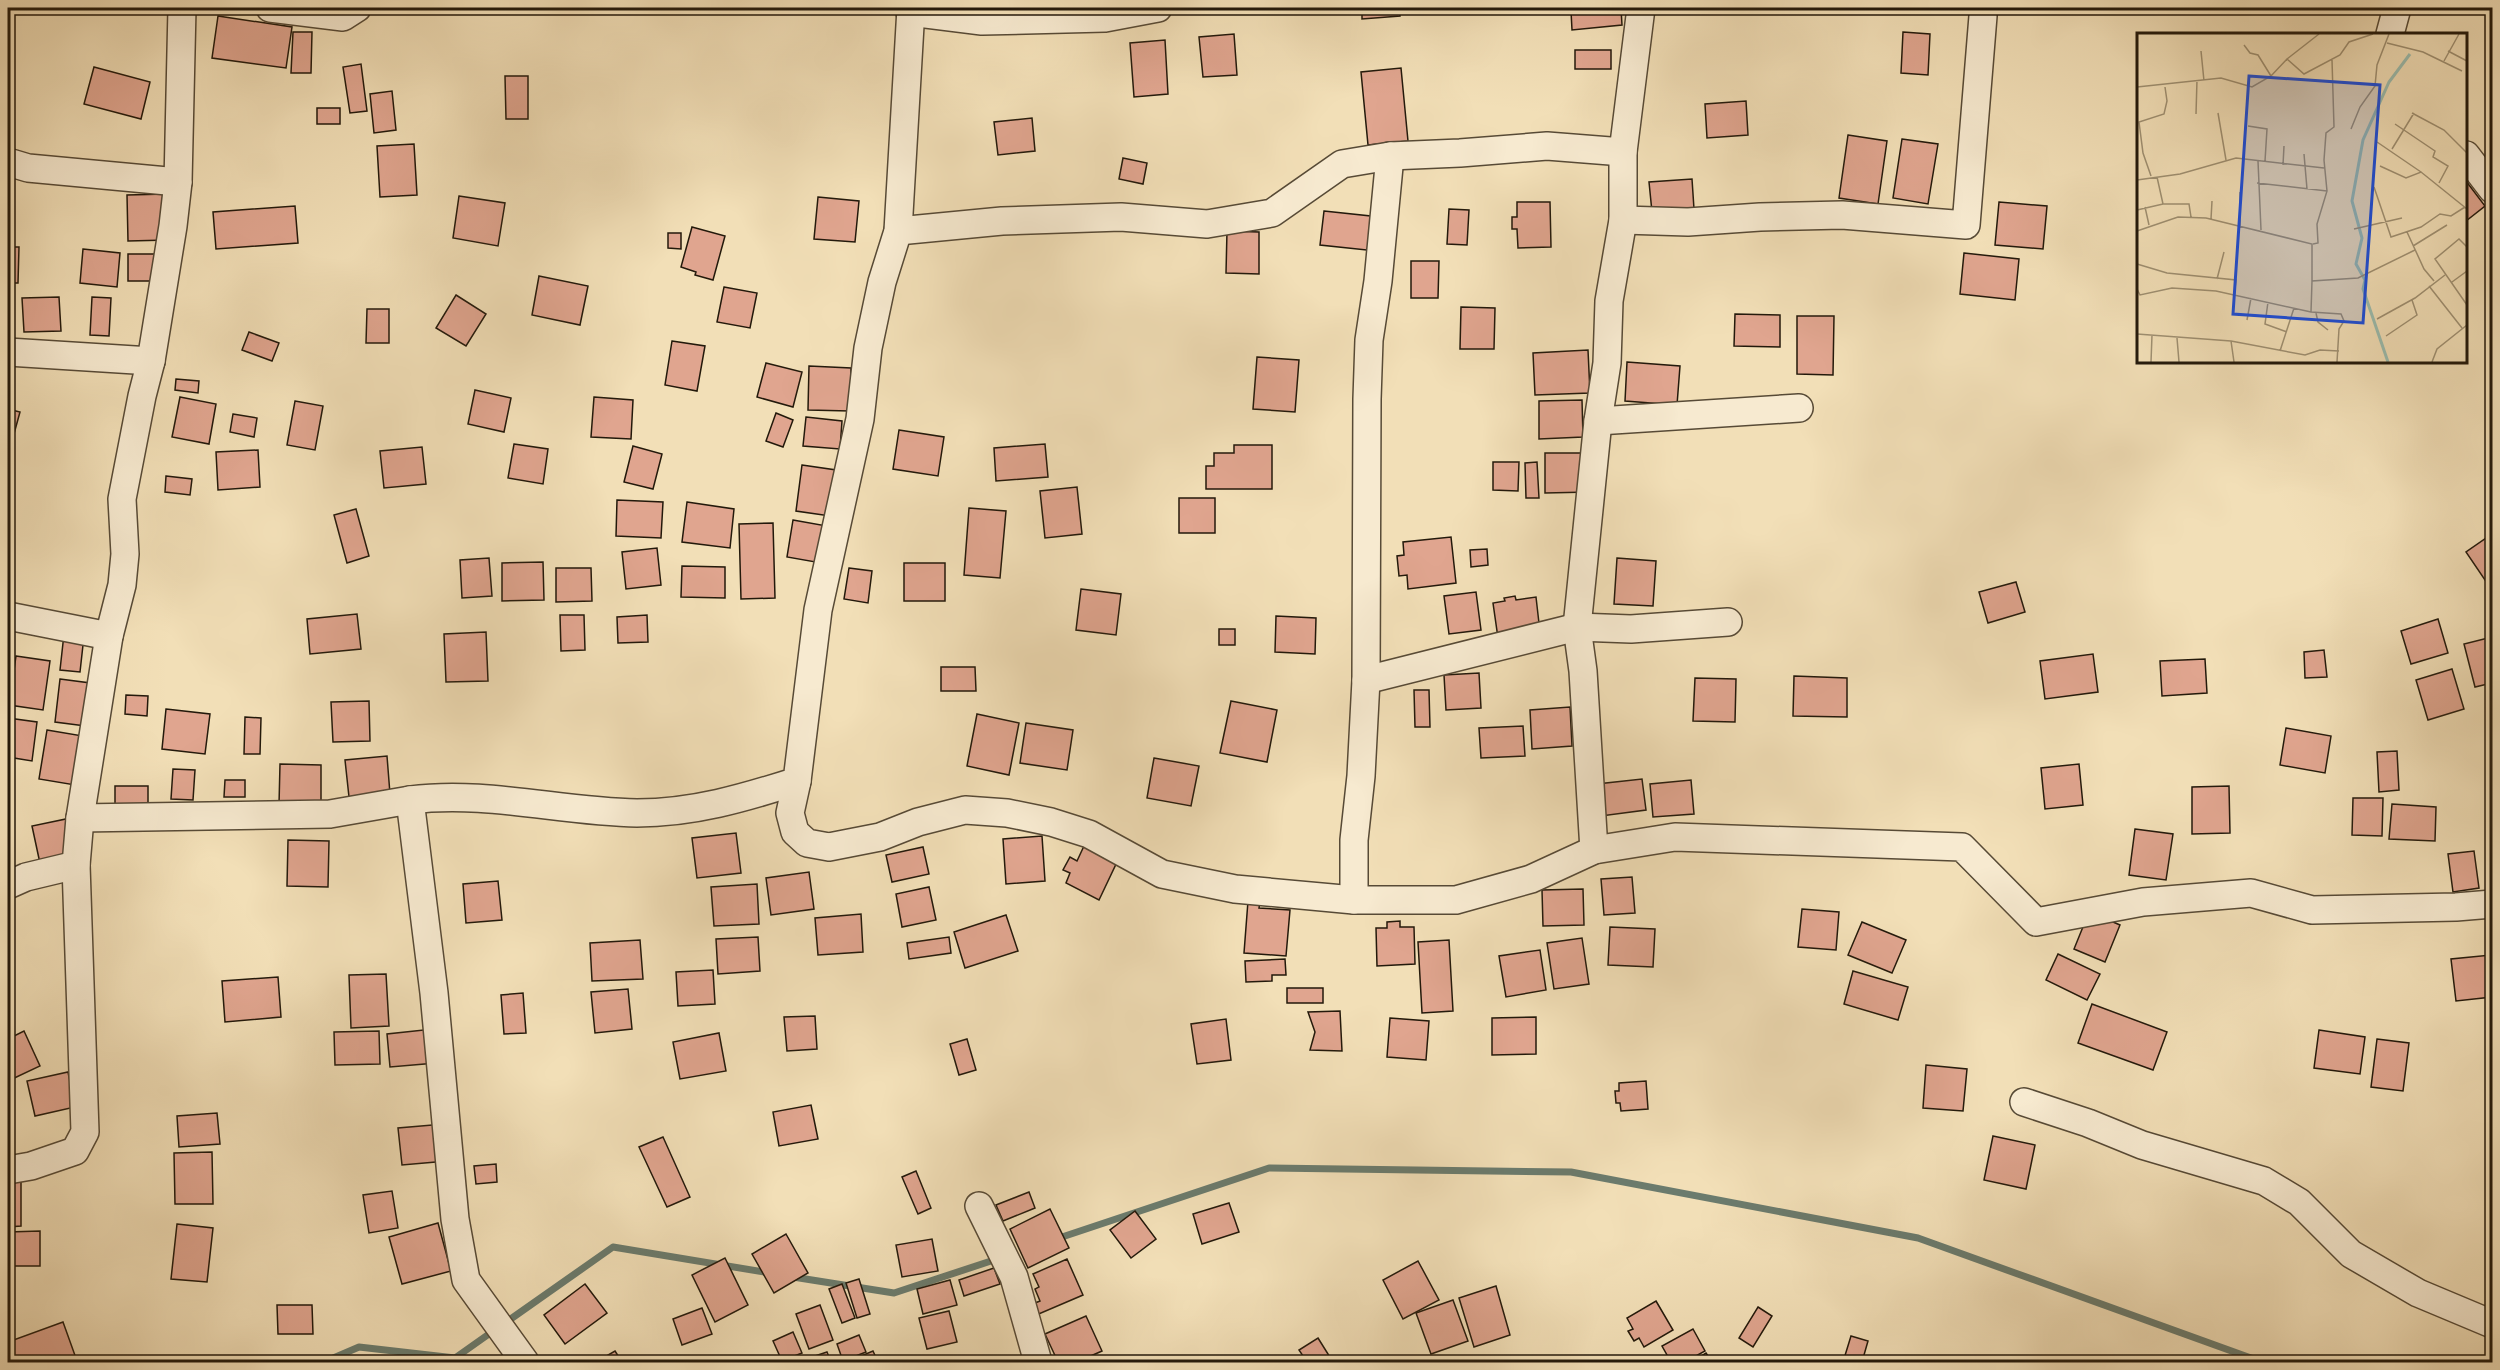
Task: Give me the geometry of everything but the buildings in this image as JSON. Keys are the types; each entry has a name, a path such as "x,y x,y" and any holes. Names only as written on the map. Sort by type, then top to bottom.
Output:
{"street":[{"path":"8,1170 31,1166 75,1151 85,1132 76,865 80,818 109,636 122,585 124,554 122,499 151,362 178,182 182,8"},
{"path":"270,8 343,17 357,8"},
{"path":"1158,8 1105,18 982,21 911,10 898,231 882,282 867,348 860,419 818,610 797,781 790,813 795,832 807,843 829,847 880,837 918,822 965,810 1007,813 1051,822 1089,834 1162,874 1235,889 1354,900 1456,900 1531,879 1594,850 1675,837 1962,847 2036,922 2143,902 2251,892 2312,910 2493,904"},
{"path":"1594,850 1583,671 1577,627 1598,421 1607,363 1609,301 1623,220 1623,152 1641,8"},
{"path":"2390,33 2397,8"},
{"path":"1623,220 1688,222 1842,214 1966,225 1983,16"},
{"path":"898,231 1002,221 1121,217 1207,224 1272,213 1342,165 1390,156 1547,146 1623,152"},
{"path":"1354,900 1354,840 1361,776 1366,680 1368,363 1390,156"},
{"path":"2467,156 2493,189"},
{"path":"8,162 28,168 178,182"},
{"path":"8,352 151,362"},
{"path":"1598,421 1799,408"},
{"path":"8,616 109,636"},
{"path":"1366,680 1577,627 1631,629 1728,622"},
{"path":"80,818 330,814 439,796 646,812 686,810 724,804 797,781"},
{"path":"410,800 434,993 455,1219 466,1280 525,1362"},
{"path":"8,885 26,877 76,865"},
{"path":"2024,1102 2088,1122 2142,1145 2264,1181 2299,1202 2351,1254 2418,1293 2493,1324"},
{"path":"979,1206 1014,1277 1038,1362"}],"waterway":[{"path":"1056,1239 1269,1168 1571,1172 1918,1238 2262,1362"},
{"path":"505,1323 613,1247 770,1273"},
{"path":"793,1277 894,1293 997,1259"},
{"path":"324,1362 359,1347 455,1358 496,1329"}]}
